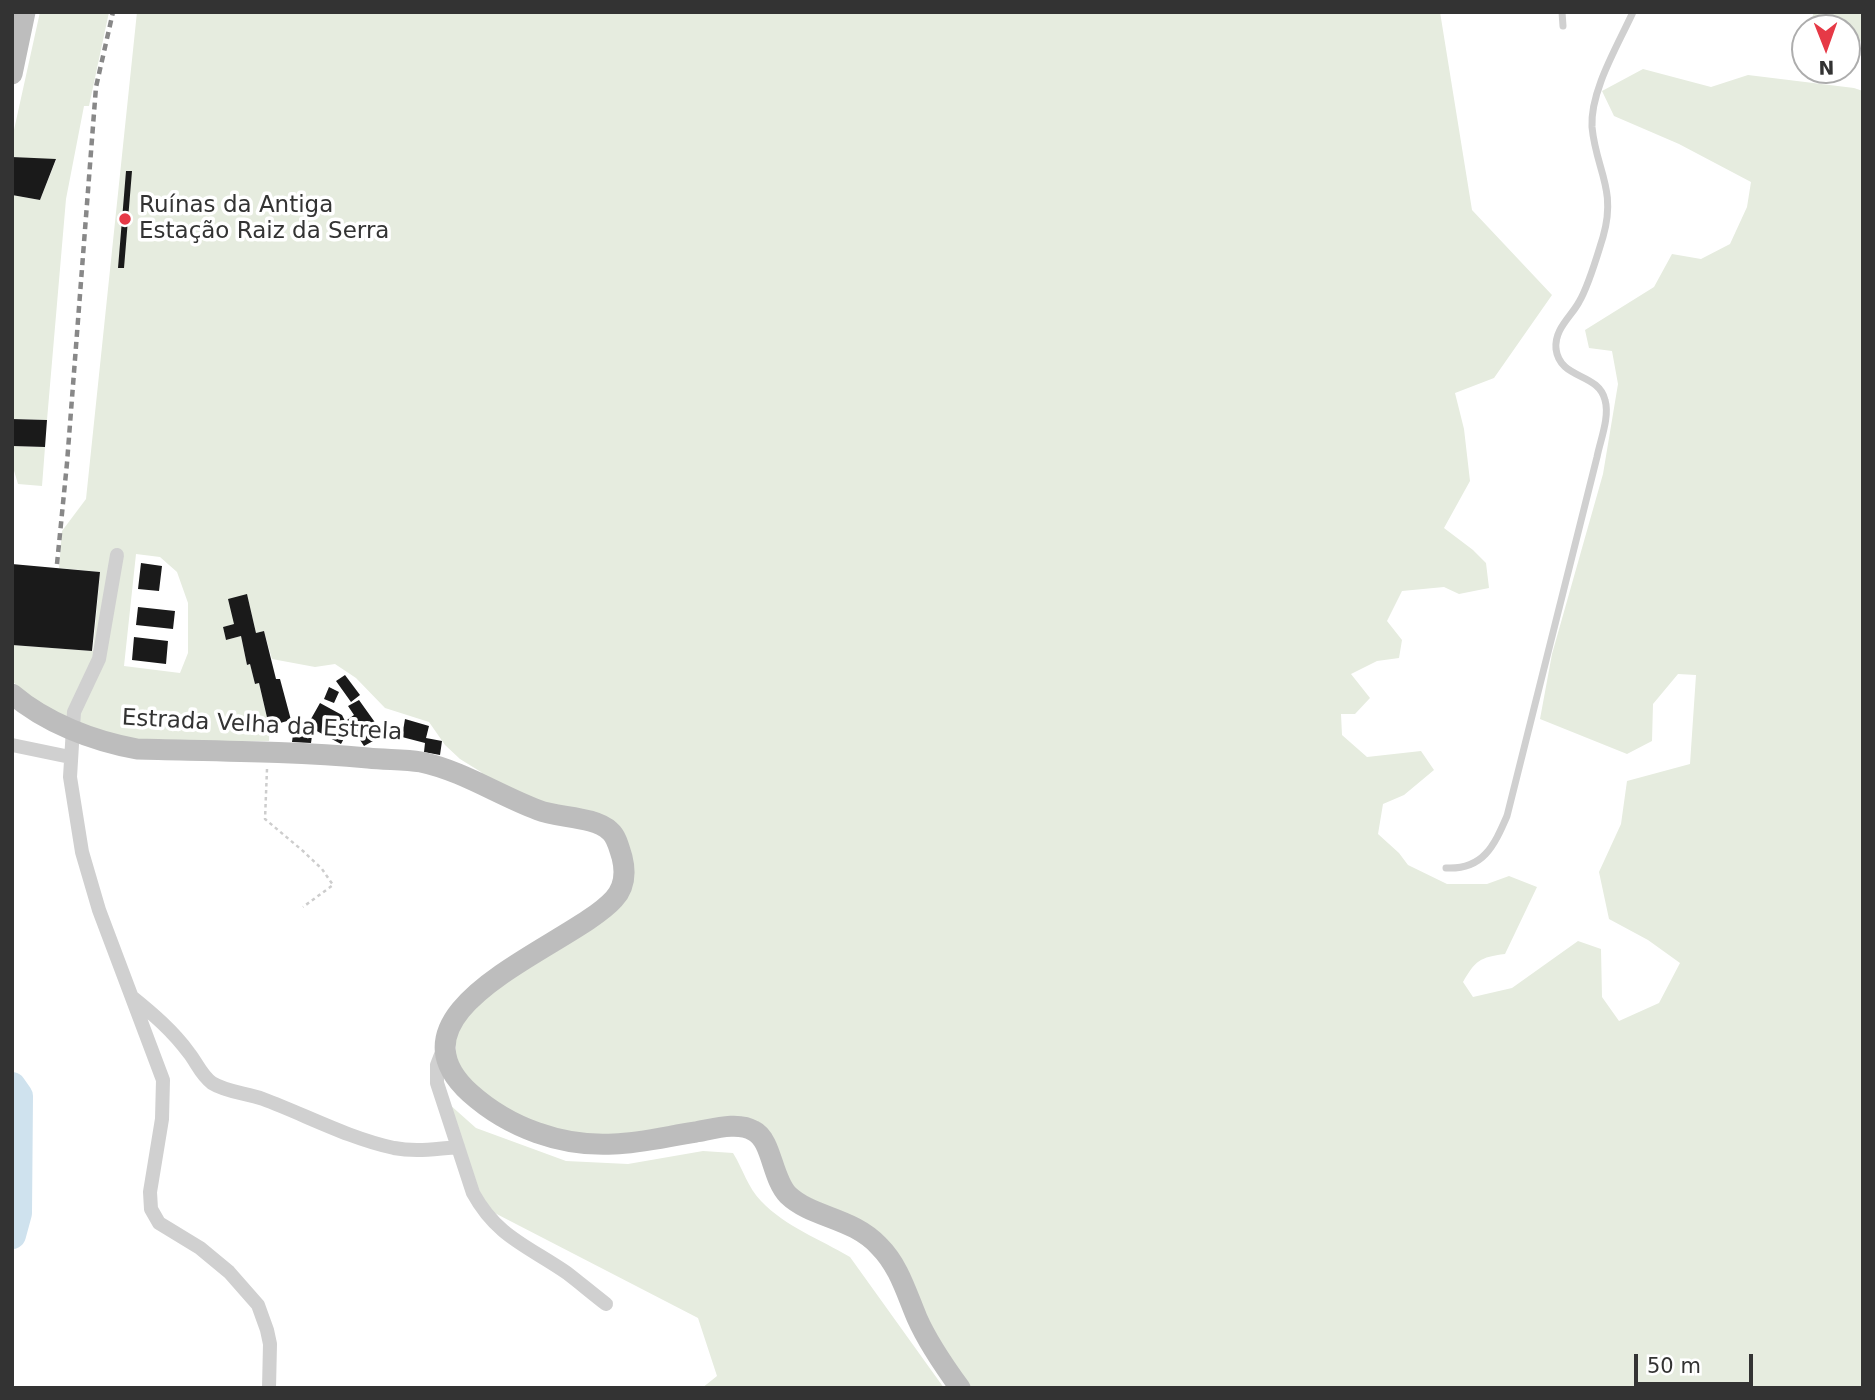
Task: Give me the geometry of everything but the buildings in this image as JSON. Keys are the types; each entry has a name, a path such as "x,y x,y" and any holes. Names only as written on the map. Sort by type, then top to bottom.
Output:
{"main road":[{"path":"12,74 25,12"},
{"name":"Estrada Velha da Estrela","path":"12,694 73,731 117,746 137,749 317,753 419,762 481,783 536,809 601,825 610,831 617,841 625,873 621,889 614,900 475,995 450,1025 444,1047"},
{"path":"444,1047 454,1075 485,1104 511,1122 568,1142 618,1144 727,1127 751,1129 759,1133 776,1178 788,1195 800,1205 842,1220 859,1230 890,1258 930,1343 960,1388"}],"street":[{"path":"117,555 99,659 74,712 70,757 73,799 82,852 99,910 163,1080 162,1119 149,1198 155,1219 200,1248 229,1272 258,1305 270,1344 269,1388"},
{"path":"12,745 70,757"},
{"path":"130,996 163,1022 190,1054 201,1072 223,1089 244,1093 359,1138 396,1148 458,1147"},
{"path":"444,1047 437,1065 437,1083 473,1193 495,1225 567,1273 606,1304"}],"lane":[{"path":"1562,12 1563,26"},
{"path":"1446,868 1471,866 1483,857 1492,849 1507,816 1597,457 1605,417 1605,399 1598,386 1561,364 1556,351 1556,340 1560,328 1580,301 1603,237 1608,212 1607,187 1594,140 1593,110 1603,77 1633,12"}],"path":[{"path":"268,752 265,819 303,850 333,885 303,907"}],"shaded area":[{"path":"40,12 109,12 89,106 84,106 66,199 47,420 12,419 12,195 40,200 56,160 12,157 12,139"},
{"path":"137,12 1440,12 1472,210 1552,295 1494,378 1455,393 1464,429 1470,481 1444,528 1486,563 1489,588 1459,594 1444,587 1402,591 1387,621 1402,640 1399,658 1377,661 1351,674 1370,698 1355,714 1341,714 1342,735 1367,757 1421,751 1434,770 1404,795 1383,804 1378,834 1408,865 1447,884 1487,884 1509,876 1537,887 1505,954 1479,961 1463,982 1473,997 1512,988 1578,941 1601,949 1602,997 1619,1021 1659,1003 1680,963 1648,940 1609,919 1599,872 1621,824 1627,781 1690,764 1696,675 1678,674 1653,704 1652,741 1627,754 1540,719 1552,654 1603,474 1618,384 1612,351 1589,348 1585,330 1654,287 1672,254 1701,259 1730,244 1747,207 1751,182 1679,144 1614,116 1602,91 1643,69 1711,87 1748,75 1791,80 1791,84 1821,84 1863,91 1863,1388 964,1388 901,1271 801,1203 760,1132 618,1143 542,1133 456,1074 456,1018 615,900 618,841 486,782 481,772 460,759 445,745 429,722 385,708 356,678 335,664 315,667 272,659 264,631 256,633 247,595 234,624 223,627 226,640 241,636 247,665 250,664 255,684 259,683 269,726 269,741 142,740 91,730 32,699 12,681 12,645 93,651 100,572 59,568 62,531 86,499","holes":["136,554 160,557 177,572 188,603 188,653 180,673 124,666"]},
{"path":"1863,12 1863,42 1861,14 1813,14"},
{"path":"12,446 45,447 42,486 18,484 12,464"},
{"path":"440,1096 476,1128 566,1161 628,1164 703,1151 733,1153 753,1190 771,1210 792,1225 850,1257 944,1388 702,1388 717,1376 698,1318 485,1208"}],"waterway":[{"path":"12,1086 19,1096 18,1213 12,1235"}],"railway":[{"path":"57,564 96,87 113,12"}],"place":[{"name":"Ruínas da Antiga Estação Raiz da Serra","path":"125,219"}]}
